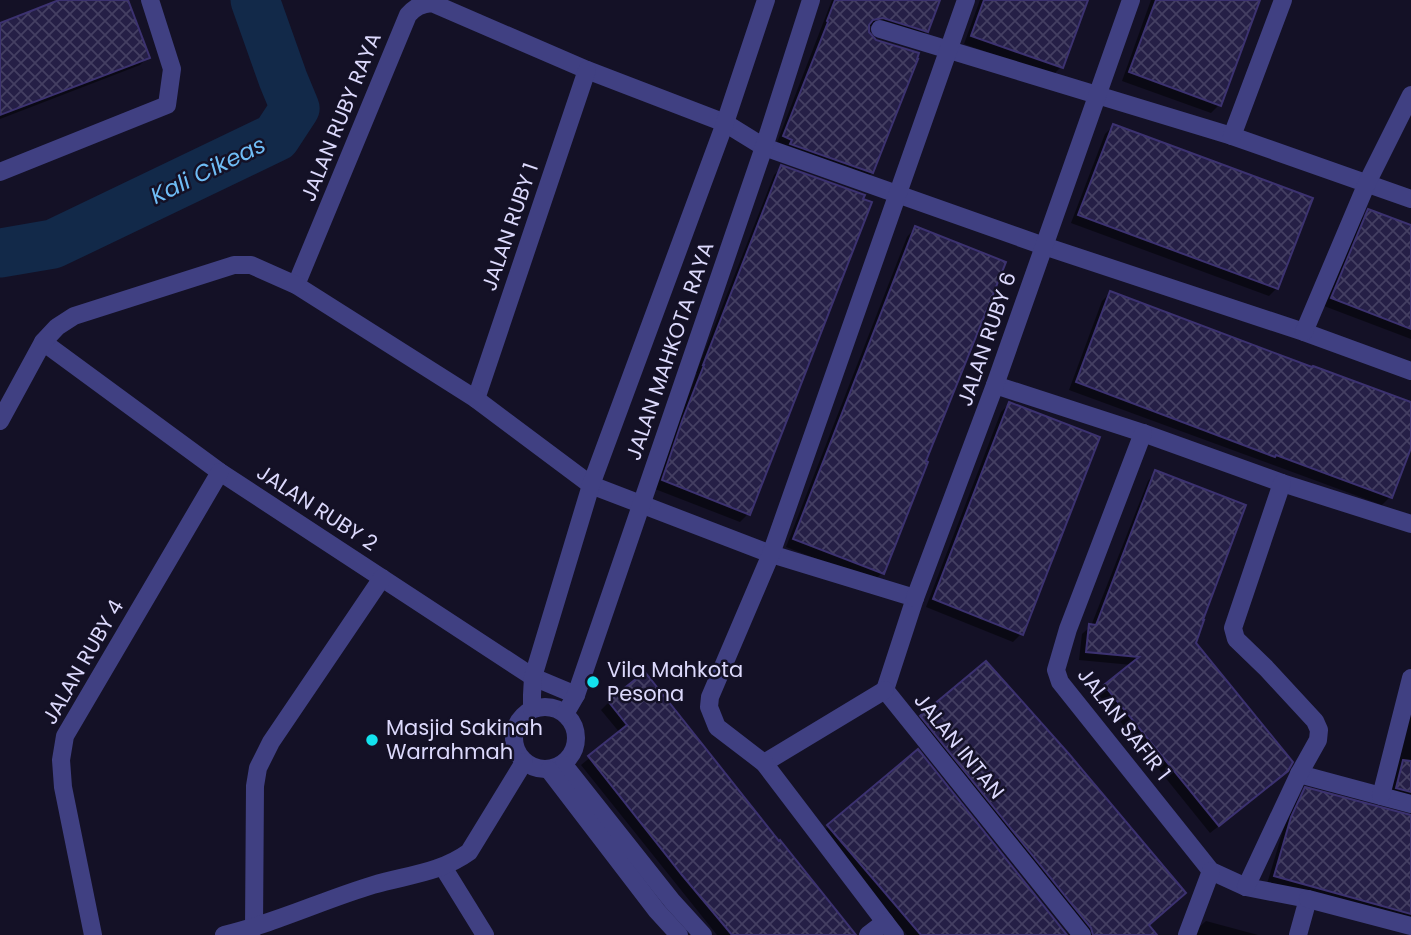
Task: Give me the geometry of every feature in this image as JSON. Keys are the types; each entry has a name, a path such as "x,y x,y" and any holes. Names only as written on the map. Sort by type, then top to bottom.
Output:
{"street":[{"path":"0,172 167,105 172,69 150,0"},
{"name":"JALAN MAHKOTA RAYA","path":"532,709 533,677 591,485 725,123 766,0"},
{"name":"JALAN MAHKOTA RAYA","path":"565,713 576,695 764,147 811,0"},
{"path":"868,935 890,928 764,764 717,727 709,707 710,697 771,554 966,0"},
{"name":"JALAN RUBY 6","path":"915,598 995,385 1131,0"},
{"path":"1232,136 1283,0"},
{"name":"JALAN RUBY RAYA","path":"296,285 408,15 414,8 432,3 587,70 725,123 764,147 1411,371"},
{"path":"880,29 1232,136 1411,199"},
{"name":"JALAN RUBY 1","path":"476,399 587,70"},
{"path":"1304,332 1367,183 1411,94"},
{"path":"0,421 43,342 57,327 74,316 234,265 251,265 296,285 476,399 591,485 771,554 915,598"},
{"name":"JALAN RUBY 2","path":"43,342 220,472 533,677 576,695"},
{"path":"995,385 1411,524"},
{"name":"JALAN SAFIR 1","path":"1143,433 1068,629 1056,670 1060,682 1211,871"},
{"name":"JALAN RUBY 4","path":"93,935 63,787 61,760 65,736 220,472"},
{"path":"1246,887 1299,774 1318,740 1319,730 1315,721 1274,676 1236,639 1233,628 1282,483"},
{"path":"254,928 254,786 258,768 271,742 382,578"},
{"name":"JALAN INTAN","path":"915,598 885,690 1082,935"},
{"path":"1381,796 1411,678"},
{"path":"764,764 885,690"},
{"path":"555,708 565,713 573,722 577,732 577,745 571,757 556,768 535,768 524,762 517,752 513,740 516,727 522,717 532,709 555,708"},
{"path":"224,935 254,928 373,885 457,861 469,852 524,762"},
{"path":"556,768 657,911 679,935"},
{"path":"556,768 703,935"},
{"path":"1299,774 1411,804"},
{"path":"443,867 485,935"},
{"path":"1187,935 1211,871 1246,887 1411,926 1408,935"},
{"path":"1298,935 1308,900"}],"building":[{"path":"59,0 128,0 150,58 0,115 0,23"},
{"path":"835,0 940,0 928,32 883,18 873,20 869,25 869,32 876,40 919,53 873,173 790,144 792,140 783,136"},
{"path":"984,0 1088,0 1063,68 971,36"},
{"path":"1156,0 1260,0 1221,106 1129,72"},
{"path":"1113,124 1313,198 1278,289 1078,215"},
{"path":"781,165 865,195 863,199 872,202 750,515 662,480 703,365"},
{"path":"1368,209 1411,225 1411,329 1331,298"},
{"path":"915,226 1006,262 884,574 793,539"},
{"path":"1110,291 1411,402 1411,448 1392,498 1076,382"},
{"path":"1009,402 1100,437 1023,635 933,599"},
{"path":"1155,470 1246,505 1196,643 1293,762 1288,771 1219,826 1104,685 1139,657 1086,652 1089,624 1096,625"},
{"path":"986,661 1069,754 1186,893 1149,925 1157,935 1093,935 1091,928 920,716"},
{"path":"645,672 856,935 732,935 682,875 588,756 627,725 608,701"},
{"path":"918,749 1067,935 921,935 827,825"},
{"path":"1403,760 1411,761 1411,792 1396,788"},
{"path":"1305,787 1411,815 1411,914 1274,876 1291,817"}],"waterway":[{"name":"Kali Cikeas","path":"0,253 53,244 276,137 295,108 255,0"}],"place":[{"name":"Vila Mahkota Pesona","path":"593,682"},
{"name":"Masjid Sakinah Warrahmah","path":"372,740"}]}
